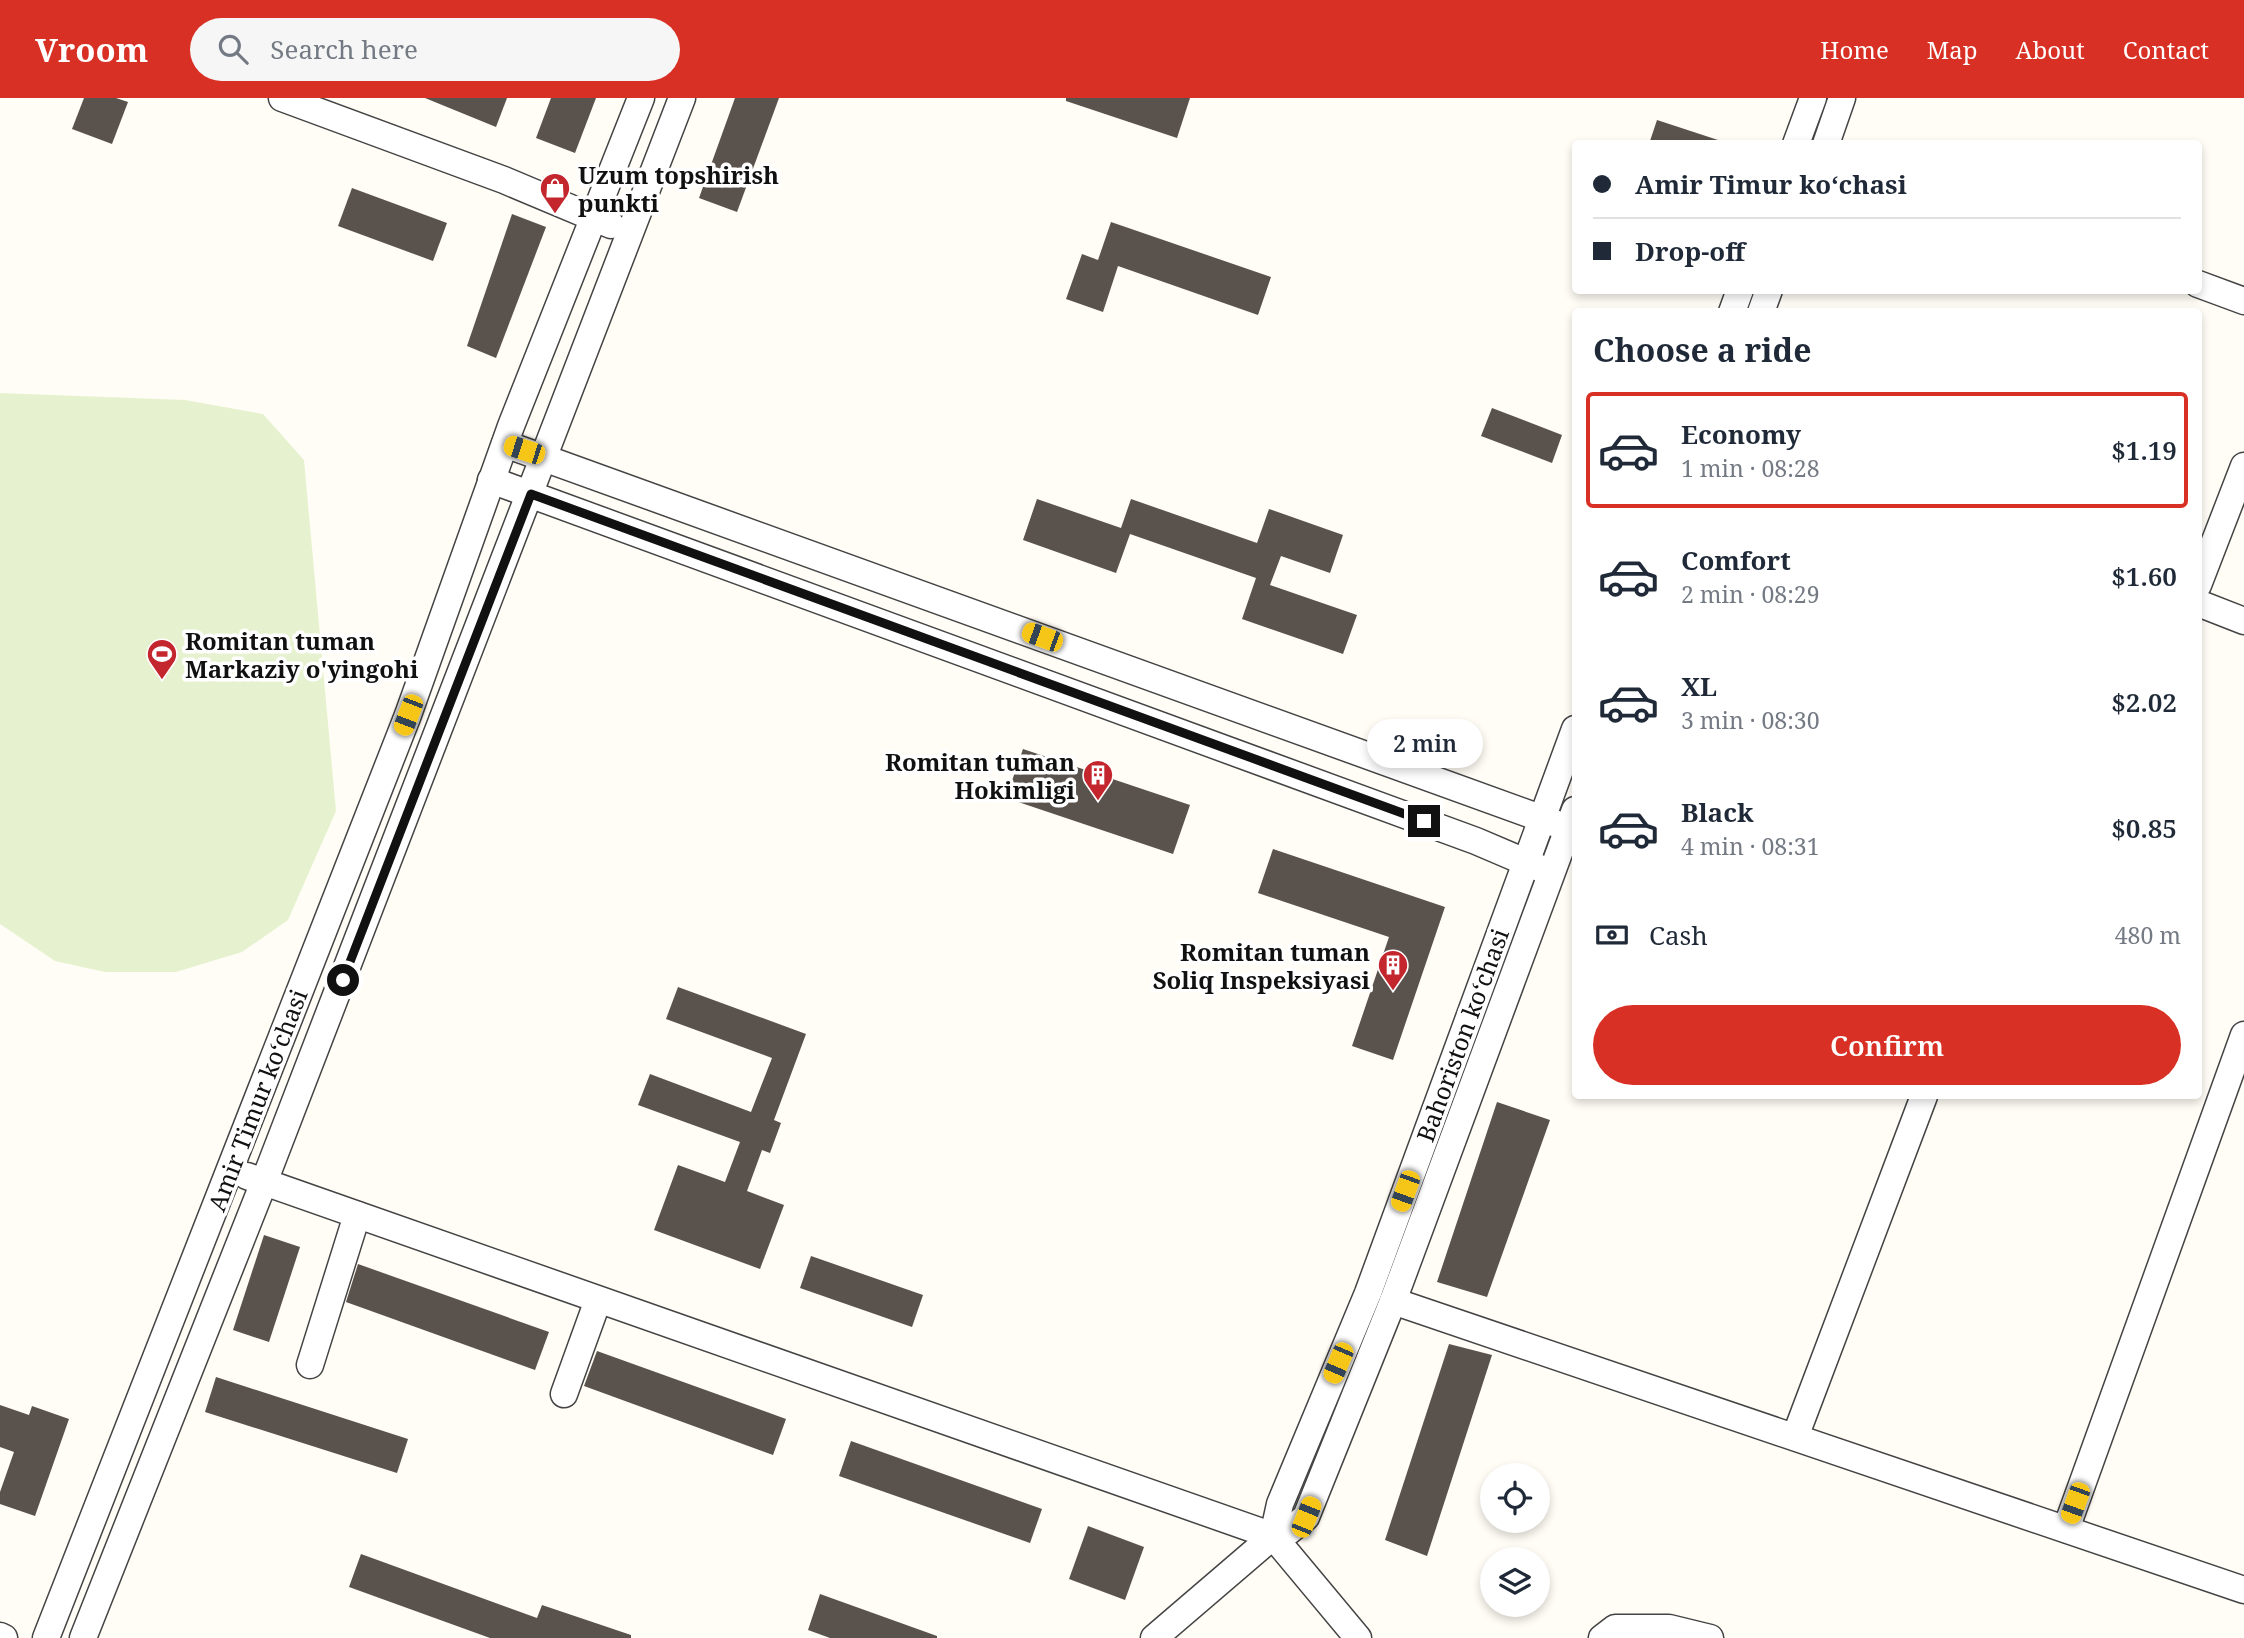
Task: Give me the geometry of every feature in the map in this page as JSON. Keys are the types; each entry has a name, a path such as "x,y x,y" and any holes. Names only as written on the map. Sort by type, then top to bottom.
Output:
{"street":[{"path":"282,98 504,180 631,233"},
{"name":"Amir Timur ko‘chasi","path":"46,1638 408,715 491,480 596,219 641,98"},
{"name":"Amir Timur ko‘chasi","path":"83,1638 264,1182 682,98"},
{"path":"1797,140 1813,98"},
{"path":"1827,140 1842,98"},
{"path":"2202,285 2244,301"},
{"path":"505,444 1541,818 1572,819"},
{"path":"2202,575 2244,466"},
{"path":"491,480 1450,831 1551,873"},
{"path":"2202,605 2244,621"},
{"name":"Bahoriston ko‘chasi","path":"1273,1536 1280,1504 1368,1293 1572,737"},
{"name":"Bahoriston ko‘chasi","path":"1154,1638 1273,1536 1289,1531 1306,1517 1393,1301 1572,819"},
{"path":"2066,1529 2244,1035"},
{"path":"1796,1437 1923,1099"},
{"path":"229,1170 1273,1536 1358,1638"},
{"path":"310,1365 357,1215"},
{"path":"564,1394 598,1300"},
{"path":"1393,1301 2244,1590"},
{"path":"1602,1638 1615,1628 1710,1638"}],"green space":[{"name":"Romitan tuman Markaziy o'yingohi","path":"0,393 185,400 263,414 304,460 336,811 288,920 242,952 176,972 105,972 55,961 0,924"}],"building":[{"path":"84,98 116,98 128,102 112,144 72,129"},
{"path":"425,98 507,98 496,127"},
{"path":"551,98 596,98 575,153 536,138"},
{"path":"735,98 779,98 737,212 699,198"},
{"path":"1066,98 1190,98 1177,138 1066,101"},
{"path":"1657,120 1718,140 1650,140"},
{"path":"352,188 447,223 433,261 338,226"},
{"path":"512,214 546,227 496,358 467,346"},
{"path":"1111,222 1271,277 1258,315 1118,266 1103,312 1066,299 1082,254 1098,260"},
{"path":"1492,408 1562,435 1552,463 1481,436"},
{"path":"1037,499 1121,528 1131,499 1257,543 1269,509 1343,535 1330,573 1281,556 1270,585 1357,615 1343,654 1242,619 1256,578 1130,534 1116,573 1023,540"},
{"name":"Romitan tuman Hokimligi","path":"1023,749 1190,805 1173,854 1006,798"},
{"name":"Romitan tuman Soliq Inspeksiyasi","path":"1273,849 1445,907 1393,1060 1352,1046 1389,937 1258,893"},
{"path":"678,987 806,1034 774,1120 781,1123 770,1153 762,1150 747,1191 784,1205 760,1269 654,1230 678,1165 725,1182 740,1142 638,1105 650,1074 751,1112 772,1058 666,1019"},
{"path":"1497,1102 1550,1120 1487,1297 1437,1282"},
{"path":"264,1235 300,1247 269,1342 233,1330"},
{"path":"811,1256 923,1295 912,1327 800,1288"},
{"path":"358,1264 549,1332 535,1370 346,1302"},
{"path":"1449,1344 1492,1355 1427,1556 1385,1540"},
{"path":"597,1351 786,1419 773,1455 584,1386"},
{"path":"216,1377 408,1439 397,1473 205,1412"},
{"path":"0,1405 29,1415 32,1406 69,1419 35,1516 0,1504 0,1492 14,1452 0,1447"},
{"path":"851,1441 1042,1509 1030,1543 839,1476"},
{"path":"1088,1526 1144,1547 1125,1600 1069,1579"},
{"path":"361,1554 537,1618 542,1605 631,1635 631,1638 490,1638 349,1587"},
{"path":"820,1594 937,1638 830,1638 808,1630"}],"place":[{"name":"Uzum topshirish punkti","path":"555,215"},
{"name":"Romitan tuman Markaziy o'yingohi","path":"162,681"},
{"name":"Romitan tuman Hokimligi","path":"1098,802"},
{"name":"Romitan tuman Soliq Inspeksiyasi","path":"1393,992"}],"route":[{"path":"343,980 531,494 1424,821"}]}
